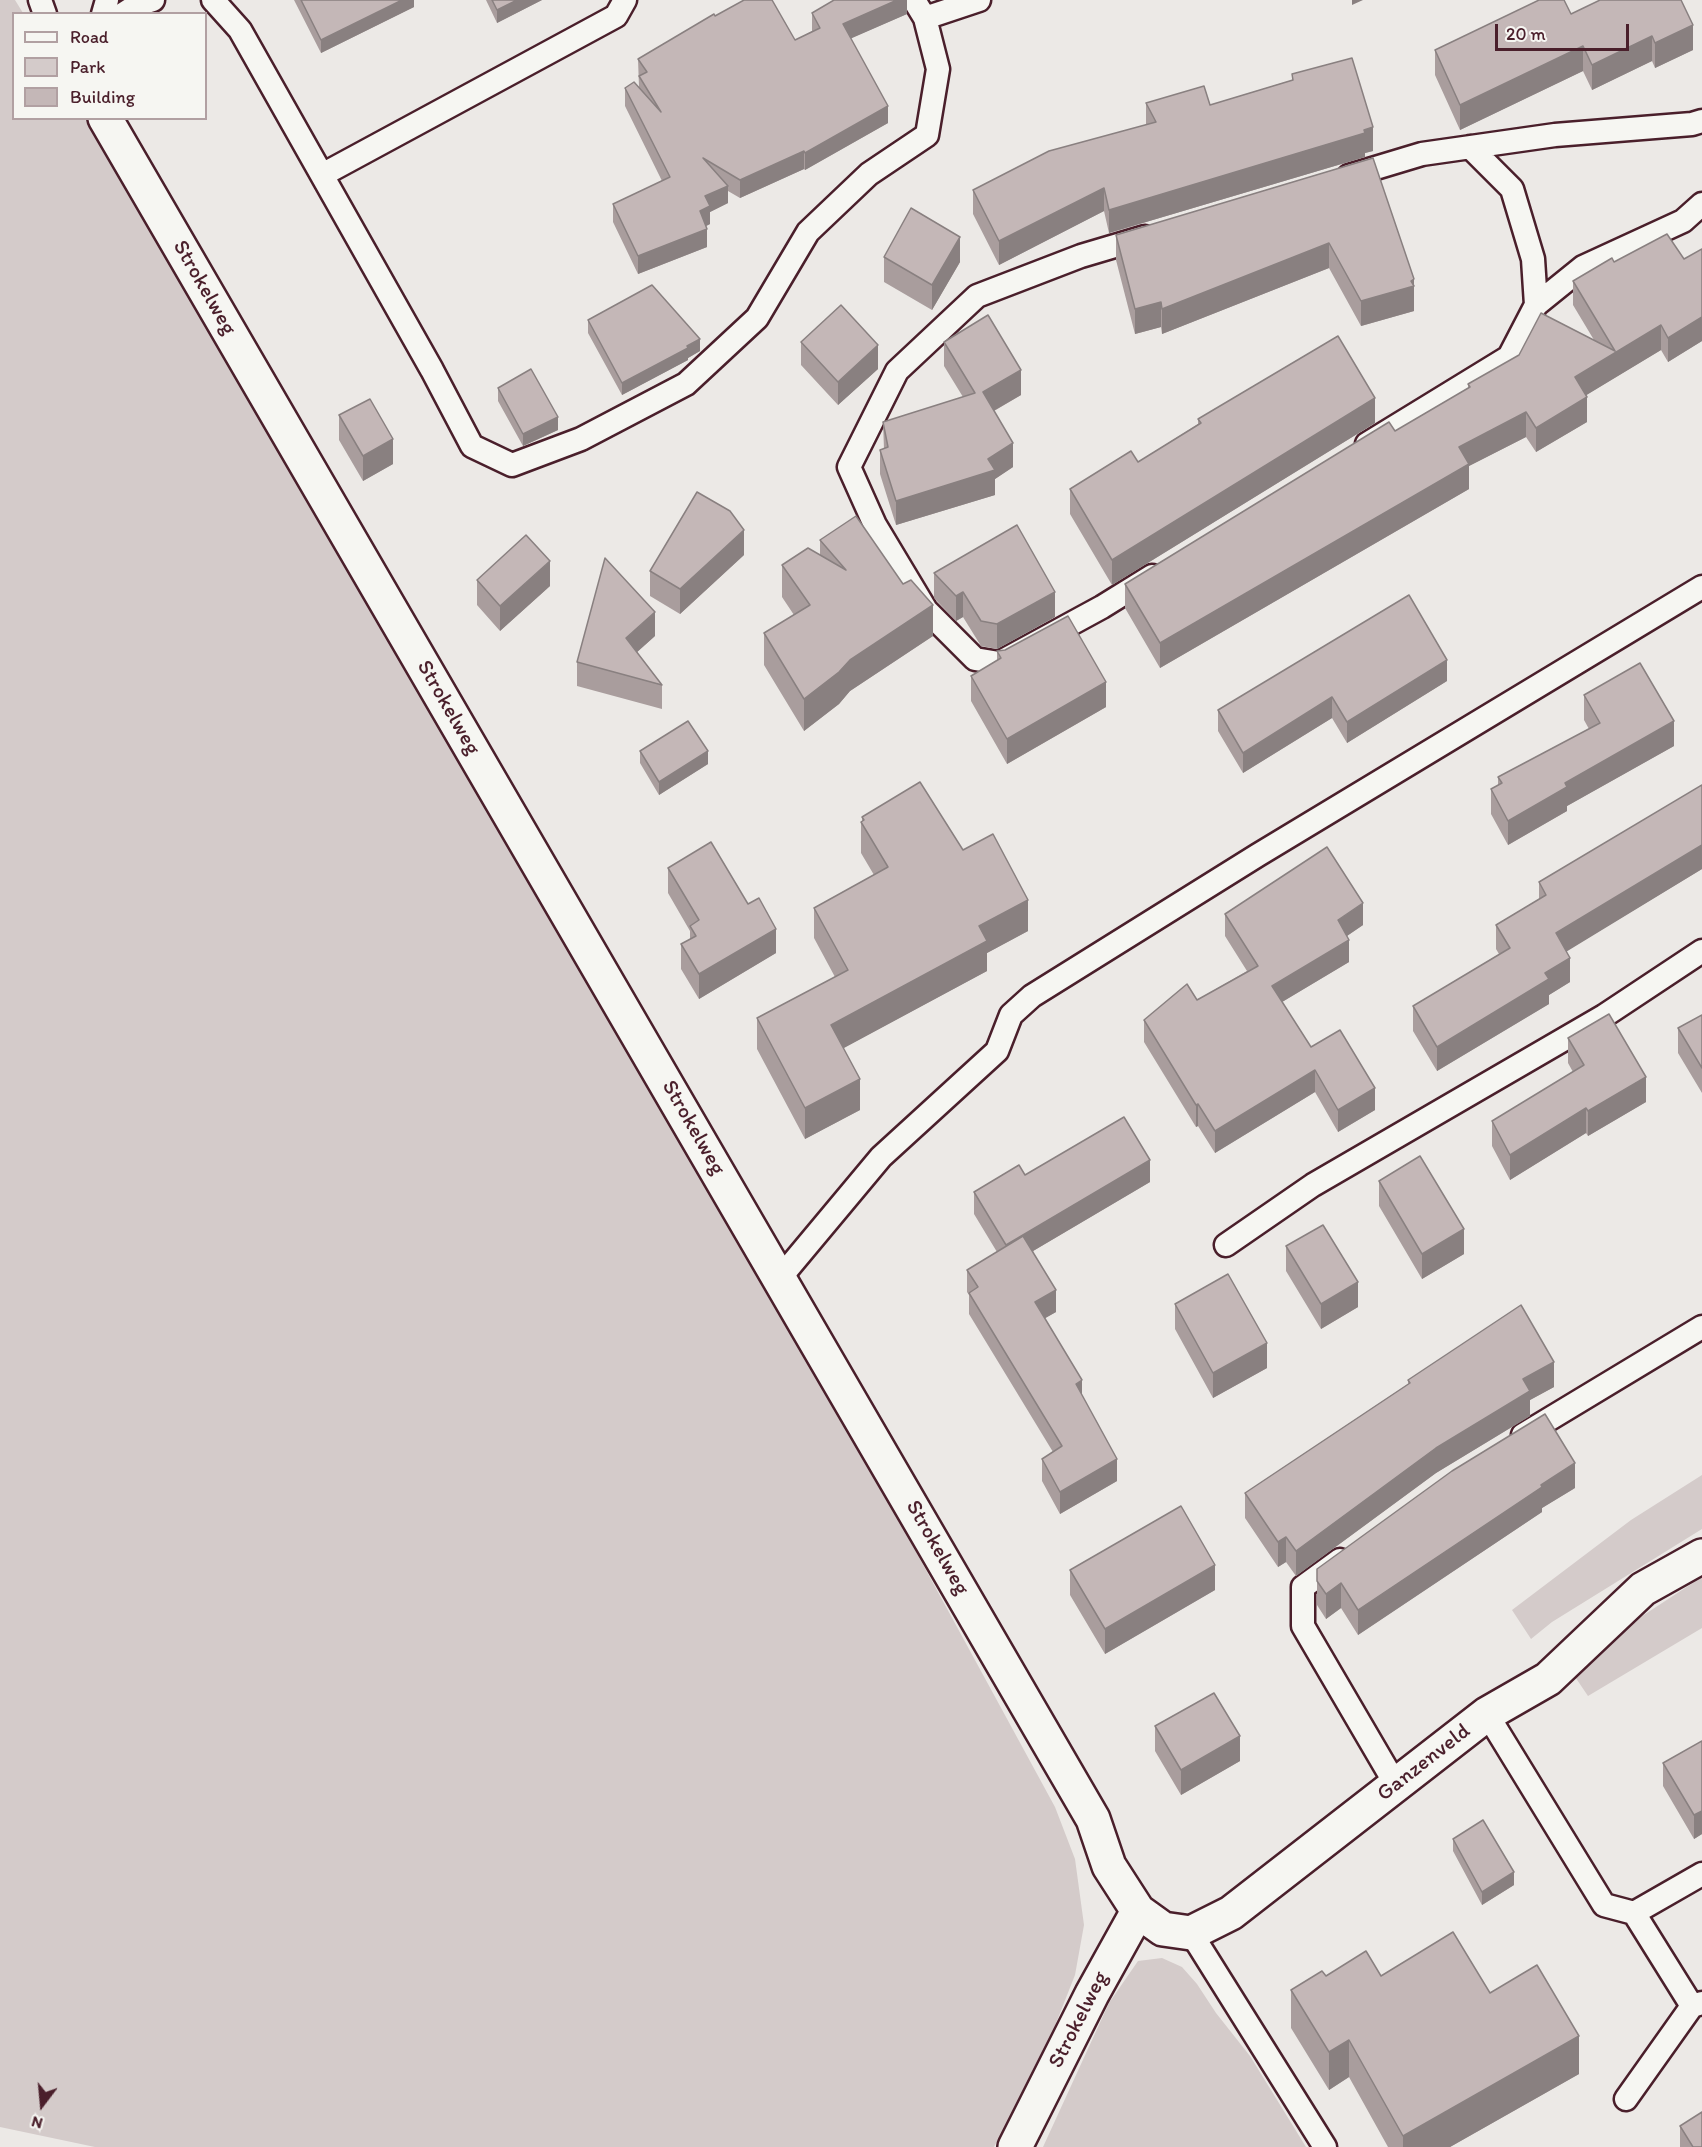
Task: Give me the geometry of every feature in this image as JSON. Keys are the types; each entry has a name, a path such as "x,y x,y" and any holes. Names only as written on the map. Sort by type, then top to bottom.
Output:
{"street":[{"name":"Strokelweg","path":"106,120 1093,1819 1109,1866 1138,1911 1092,1994 1015,2147"},
{"name":"Ganzenveld","path":"1191,1933 1231,1913 1487,1714 1548,1678 1643,1589 1702,1556"},
{"path":"1138,1911 1163,1929 1191,1933"}],"lane":[{"path":"126,12 137,5 153,0"},
{"path":"213,0 240,30 432,370 472,446 512,465 581,439 686,384 757,318 808,232 869,174 927,135 938,69 919,9 979,0"},
{"path":"322,175 616,16 625,0"},
{"path":"1331,182 1422,154 1555,135 1692,124 1702,121"},
{"path":"1470,147 1512,189 1533,259 1536,305"},
{"path":"1351,454 1509,357 1536,305 1583,267 1683,221 1702,204"},
{"path":"1160,233 1081,256 977,296 897,371 849,466 875,525 926,610 975,659 999,663 1102,607 1172,564"},
{"path":"780,1278 881,1157 998,1052 1011,1014 1032,996 1278,843 1702,587"},
{"path":"1226,1245 1313,1185 1604,1016 1702,951"},
{"path":"1503,1448 1702,1327"},
{"path":"1359,1546 1303,1587 1303,1626 1396,1785"},
{"path":"1487,1714 1604,1905 1634,1913 1697,2005 1626,2099"},
{"path":"1634,1913 1702,1874"},
{"path":"1191,1933 1325,2147"}],"green space":[{"path":"0,0 15,0 22,12 12,12 12,120 86,120 810,1357 1055,1807 1075,1859 1084,1925 1075,1975 1045,2051 994,2147 95,2147 0,2127"},
{"path":"1702,1475 1702,1529 1552,1622 1531,1639 1512,1610 1631,1520"},
{"path":"1702,1577 1702,1628 1588,1696 1567,1665"},
{"path":"1162,1958 1182,1967 1197,1984 1216,2013 1250,2056 1306,2147 1043,2147 1109,2003 1138,1961"}],"building":[{"path":"301,0 402,0 321,40"},
{"path":"492,0 517,0 497,10"},
{"path":"744,0 772,0 795,40 820,28 812,13 834,0 897,0 843,24 888,106 805,153 804,151 740,180 703,158 728,186 705,196 710,206 700,211 707,229 638,256 613,204 670,177 625,88 634,82 661,112 639,76 647,72 638,59 714,14 715,16"},
{"path":"1539,0 1564,0 1571,14 1600,0 1681,0 1693,25 1655,43 1652,36 1592,65 1583,46 1460,105 1435,50"},
{"path":"1352,58 1373,127 1364,130 1365,133 1109,210 1104,188 999,241 973,190 1049,151 1156,122 1146,103 1204,86 1210,105 1293,80 1292,74"},
{"path":"1373,158 1414,279 1411,281 1414,286 1361,301 1329,243 1162,309 1161,302 1135,309 1116,235"},
{"path":"911,208 960,237 932,285 884,257"},
{"path":"1667,234 1684,259 1702,249 1702,317 1668,338 1661,325 1575,377 1587,397 1536,428 1526,412 1459,447 1469,464 1160,643 1125,584 1389,422 1395,431 1470,387 1468,384 1519,355 1541,313 1615,351 1573,281 1612,258 1614,262"},
{"path":"652,285 700,339 687,346 688,348 622,383 588,320"},
{"path":"841,305 878,345 838,382 801,342"},
{"path":"988,315 1021,370 983,392 1013,443 988,459 995,470 896,501 880,450 888,447 883,422 975,393 944,342"},
{"path":"1338,336 1375,398 1112,560 1070,489 1131,451 1138,462 1201,423 1198,419"},
{"path":"531,369 558,417 523,434 498,388"},
{"path":"370,399 393,439 363,456 339,415"},
{"path":"697,492 730,511 744,530 680,589 650,571"},
{"path":"856,516 903,584 911,580 933,605 850,660 839,672 804,699 764,633 810,605 782,565 808,548 846,570 820,540"},
{"path":"1017,525 1055,592 997,624 981,621 963,592 956,596 934,573"},
{"path":"526,535 550,561 500,606 477,580"},
{"path":"605,558 655,612 626,638 662,685 577,662"},
{"path":"1409,595 1447,660 1347,722 1332,697 1243,753 1218,710"},
{"path":"1068,616 1106,682 1007,739 971,676 1001,658 997,651 1005,650"},
{"path":"1640,663 1674,721 1565,783 1567,787 1508,821 1491,789 1502,783 1498,777 1600,723 1584,695"},
{"path":"688,721 708,751 659,782 640,751"},
{"path":"920,782 963,850 993,834 1028,900 979,926 987,941 831,1025 860,1079 805,1108 757,1018 848,970 814,908 888,867 861,822 864,820 862,817"},
{"path":"1702,785 1702,845 1556,933 1570,958 1545,973 1549,979 1437,1047 1413,1006 1510,948 1496,925 1546,895 1539,882"},
{"path":"711,842 748,904 759,898 776,929 699,974 681,944 696,936 690,926 699,920 668,868"},
{"path":"1327,847 1363,903 1338,920 1349,940 1272,986 1311,1047 1340,1030 1375,1088 1338,1110 1315,1070 1215,1131 1198,1104 1196,1105 1144,1020 1187,984 1197,1000 1258,966 1225,914"},
{"path":"1609,1014 1646,1077 1588,1111 1586,1108 1510,1155 1492,1121 1584,1065 1568,1038"},
{"path":"1702,1015 1702,1068 1678,1028"},
{"path":"1124,1117 1150,1160 1006,1245 974,1192 1019,1165 1025,1175"},
{"path":"1420,1156 1464,1229 1422,1254 1379,1181"},
{"path":"1323,1225 1358,1282 1321,1304 1286,1246"},
{"path":"1023,1236 1056,1290 1035,1302 1082,1380 1076,1384 1117,1459 1060,1492 1042,1459 1062,1446 969,1293 978,1287 967,1270"},
{"path":"1228,1274 1267,1343 1213,1373 1175,1304"},
{"path":"1521,1305 1554,1362 1523,1379 1530,1391 1436,1448 1296,1551 1286,1537 1278,1542 1245,1493 1410,1383 1408,1380"},
{"path":"1545,1414 1575,1463 1358,1610 1341,1583 1326,1594 1317,1581 1317,1569 1452,1471"},
{"path":"1181,1506 1215,1565 1105,1629 1070,1570"},
{"path":"1214,1693 1240,1736 1181,1770 1155,1726"},
{"path":"1702,1741 1702,1811 1694,1815 1663,1763"},
{"path":"1483,1820 1514,1872 1482,1892 1453,1839"},
{"path":"1453,1932 1490,1993 1537,1965 1579,2036 1403,2136 1349,2040 1329,2052 1291,1990 1322,1971 1326,1976 1366,1951 1381,1976"},
{"path":"1702,2112 1702,2147 1693,2147 1680,2126"}]}
